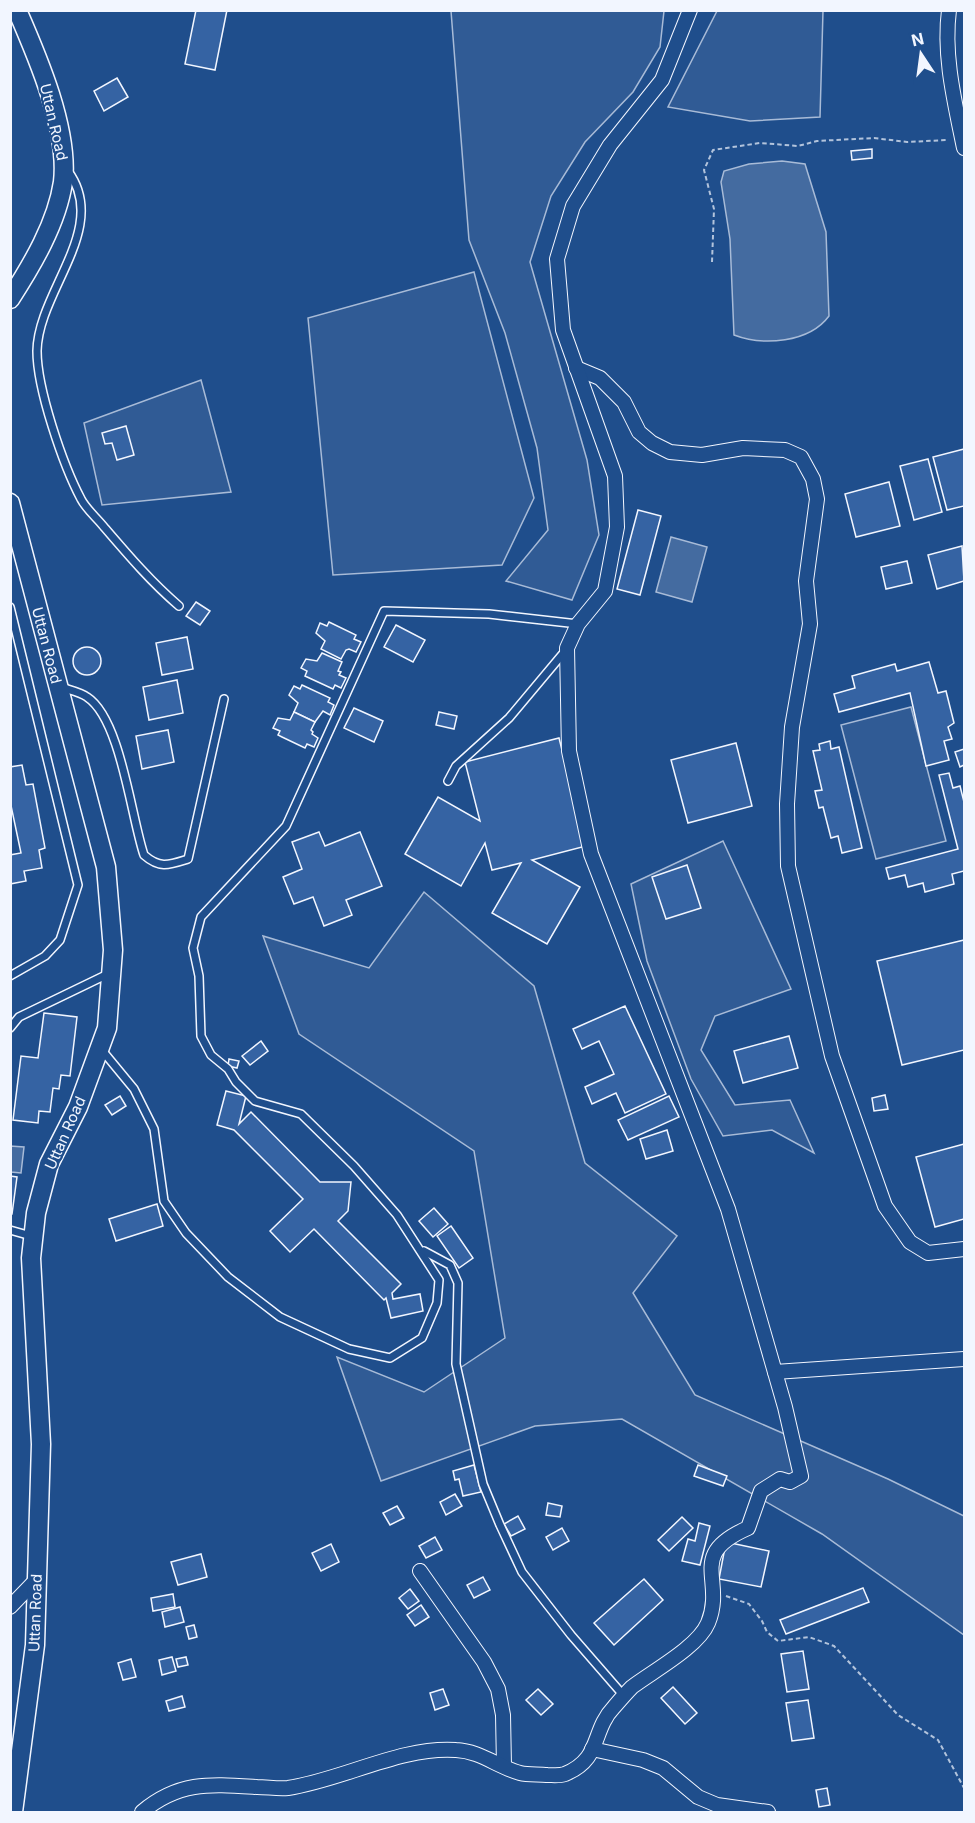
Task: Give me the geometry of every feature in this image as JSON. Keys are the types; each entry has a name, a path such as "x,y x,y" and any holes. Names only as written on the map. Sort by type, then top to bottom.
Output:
{"main road":[{"name":"Uttan Road","path":"10,299 41,245 56,209 64,166 56,122 41,69 17,10"},
{"name":"Uttan Road","path":"10,503 13,526 59,686 106,867 113,972 107,1028 78,1107 49,1164 36,1213 33,1236 31,1258 41,1444 35,1645 13,1812"}],"street":[{"path":"142,1812 160,1797 179,1789 226,1785 287,1788 339,1776 399,1756 456,1750 483,1756 521,1773 562,1776 584,1765 609,1712 624,1696 694,1641 708,1623 712,1592 711,1568 716,1550 727,1538 748,1528 761,1491 780,1479 790,1482 801,1476 775,1372 728,1209 591,854 569,751 567,648 578,624 605,591 617,527 615,476 563,330 557,259 573,206 610,145 662,80 690,10"},
{"path":"949,10 947,27 951,84 964,143"},
{"path":"576,368 600,378 624,402 639,432 652,443 670,452 702,455 743,448 785,450 801,458 813,479 817,499 806,581 810,624 792,727 787,804 788,866 832,1056 885,1206 910,1242 928,1253 964,1249"},
{"path":"775,1372 964,1359"},
{"path":"420,1571 484,1662 498,1689 503,1714 504,1766"},
{"path":"10,1607 37,1579"},
{"path":"592,1749 643,1760 663,1768 698,1797 717,1805 768,1812"}],"lane":[{"path":"64,166 78,185 81,200 79,226 68,261 47,306 37,350 46,408 81,500 151,583 179,606"},
{"path":"10,607 78,885 60,940 45,956 10,976"},
{"path":"100,1048 134,1089 154,1129 164,1201 186,1233 228,1276 280,1317 349,1349 390,1358 422,1338 437,1303 440,1280 422,1250 376,1190 301,1114 255,1101 236,1082 228,1069 212,1055 201,1035 199,976 193,948 201,917 286,826 384,611 489,614 578,624"},
{"path":"448,781 456,766 509,718 567,648"},
{"path":"59,686 87,697 100,710 116,744 144,855 155,865 168,866 188,859 224,699"},
{"path":"10,1028 19,1017 113,972"},
{"path":"10,1230 33,1236"},
{"path":"422,1250 450,1265 458,1283 456,1364 483,1484 500,1526 522,1572 571,1635 624,1696"}],"path":[{"path":"712,262 714,209 704,170 713,150 760,143 798,146 817,141 874,138 907,142 964,143"},
{"path":"712,1592 749,1604 767,1632 778,1641 809,1637 834,1646 898,1715 938,1740 964,1788"}],"shaded area":[{"path":"451,11 664,11 660,47 633,92 585,142 551,196 530,262 587,460 599,535 572,600 506,581 548,530 537,448 505,333 469,240"},
{"path":"717,11 823,11 820,117 750,121 668,107"},
{"path":"782,161 805,164 826,232 829,316 810,332 798,337 772,341 746,338 734,335 730,239 721,182 724,171 749,164"},
{"path":"474,272 534,498 502,565 333,575 308,318"},
{"path":"201,380 231,492 102,505 84,423"},
{"path":"671,537 707,547 692,602 656,592"},
{"path":"911,707 946,841 876,859 841,725"},
{"path":"723,841 791,989 715,1016 701,1050 735,1105 790,1100 814,1153 772,1130 723,1136 691,1079 647,961 631,884"},
{"path":"424,892 534,986 585,1163 677,1236 633,1293 695,1395 888,1479 964,1516 964,1635 822,1534 622,1419 535,1426 381,1481 337,1357 424,1392 505,1338 474,1151 299,1034 263,936 369,968"},
{"path":"10,1146 24,1147 21,1173 11,1172"}],"building":[{"path":"196,10 227,10 215,70 185,64"},
{"path":"117,78 128,97 104,111 94,91"},
{"path":"872,149 872,158 852,160 851,151"},
{"path":"126,426 134,455 117,460 112,443 105,444 102,433"},
{"path":"964,449 964,506 947,510 933,457"},
{"path":"928,459 942,512 914,520 900,466"},
{"path":"889,482 900,526 856,537 845,494"},
{"path":"638,510 661,516 640,595 617,589"},
{"path":"962,546 964,581 937,589 928,555"},
{"path":"907,561 912,583 886,589 881,567"},
{"path":"196,602 210,611 200,625 186,616"},
{"path":"329,622 356,635 354,639 361,642 356,652 346,650 341,659 321,649 325,641 316,633 320,623 327,626"},
{"path":"396,625 425,640 413,662 384,647"},
{"path":"187,637 193,669 162,675 156,643"},
{"path":"87,647 97,651 101,661 97,671 87,675 77,671 73,661 77,651"},
{"path":"322,653 342,662 338,671 341,672 339,675 346,678 341,688 335,685 333,689 305,676 307,671 301,668 306,659 317,661"},
{"path":"929,662 938,693 946,691 954,723 948,727 952,739 944,741 949,760 926,766 910,693 839,712 834,694 855,688 852,676 895,664 897,671"},
{"path":"177,680 183,713 149,720 143,687"},
{"path":"302,685 330,698 328,702 334,705 330,715 323,711 315,722 294,712 298,703 289,695 294,686 300,689"},
{"path":"354,708 383,721 374,742 344,728"},
{"path":"294,712 315,722 311,730 312,734 318,738 314,747 307,744 305,748 278,735 280,731 273,728 278,718 290,720"},
{"path":"439,712 457,716 454,729 436,725"},
{"path":"168,730 174,762 142,769 136,736"},
{"path":"559,738 586,846 532,860 580,887 547,944 492,913 521,863 492,870 485,843 461,886 405,854 438,797 480,821 465,762"},
{"path":"830,741 831,749 839,747 862,848 842,853 838,836 831,838 823,807 819,808 815,791 822,790 813,751 820,750 819,744"},
{"path":"736,743 752,806 688,823 671,760"},
{"path":"964,749 964,765 960,767 955,752"},
{"path":"22,765 26,785 33,784 45,848 39,850 42,868 24,871 26,881 10,884 10,855 21,853 10,801 10,767"},
{"path":"949,773 953,788 960,786 964,802 964,871 952,874 954,884 925,892 923,883 908,887 905,875 889,879 886,868 958,849 939,775"},
{"path":"319,832 325,846 360,832 382,886 346,900 352,915 324,926 313,897 294,904 283,877 302,869 292,842"},
{"path":"687,865 701,908 666,919 652,877"},
{"path":"964,940 964,1050 902,1065 877,961"},
{"path":"625,1006 666,1094 625,1113 616,1093 592,1104 585,1087 614,1074 599,1041 582,1049 573,1029"},
{"path":"44,1013 77,1017 70,1076 61,1075 59,1089 53,1088 50,1112 39,1111 38,1123 13,1120 21,1056 38,1058"},
{"path":"789,1036 798,1068 743,1083 734,1051"},
{"path":"261,1041 268,1051 250,1065 242,1056"},
{"path":"229,1059 239,1061 237,1068 228,1066"},
{"path":"226,1091 246,1096 239,1124 251,1112 320,1182 351,1182 348,1211 338,1221 401,1284 392,1293 393,1299 420,1294 423,1311 391,1318 386,1298 384,1300 314,1229 290,1252 270,1231 303,1199 234,1130 217,1125"},
{"path":"885,1095 888,1109 874,1111 872,1098"},
{"path":"120,1096 126,1106 112,1115 105,1105"},
{"path":"669,1096 679,1117 628,1140 618,1120"},
{"path":"667,1130 673,1151 646,1159 640,1139"},
{"path":"964,1144 964,1219 935,1227 916,1157"},
{"path":"10,1176 17,1177 12,1214 10,1214"},
{"path":"157,1204 163,1226 116,1241 109,1219"},
{"path":"434,1208 448,1224 433,1237 419,1221"},
{"path":"451,1226 473,1258 459,1268 437,1236"},
{"path":"474,1465 481,1492 463,1496 459,1479 455,1480 453,1471"},
{"path":"698,1465 727,1476 723,1486 694,1476"},
{"path":"455,1494 462,1506 446,1515 440,1502"},
{"path":"548,1503 562,1506 560,1517 546,1515"},
{"path":"397,1506 404,1518 390,1525 383,1513"},
{"path":"518,1516 525,1529 511,1536 504,1524"},
{"path":"682,1517 693,1528 669,1551 658,1540"},
{"path":"699,1523 710,1526 700,1565 682,1561 688,1539 695,1541"},
{"path":"562,1528 569,1541 553,1550 546,1537"},
{"path":"435,1537 442,1550 426,1558 419,1546"},
{"path":"726,1542 769,1551 761,1587 719,1579"},
{"path":"331,1544 339,1562 321,1571 312,1553"},
{"path":"201,1554 207,1577 178,1585 171,1562"},
{"path":"483,1577 490,1590 474,1598 467,1585"},
{"path":"644,1579 663,1600 614,1645 594,1623"},
{"path":"863,1588 869,1602 786,1634 780,1620"},
{"path":"410,1589 419,1601 408,1609 399,1598"},
{"path":"173,1594 175,1607 153,1611 151,1598"},
{"path":"421,1605 429,1617 415,1626 407,1615"},
{"path":"180,1607 184,1622 165,1627 162,1612"},
{"path":"194,1625 197,1637 189,1639 186,1627"},
{"path":"803,1651 809,1689 787,1692 781,1654"},
{"path":"172,1657 176,1671 162,1675 159,1660"},
{"path":"186,1657 188,1665 178,1667 176,1659"},
{"path":"131,1659 136,1677 123,1680 118,1663"},
{"path":"673,1687 697,1713 685,1724 661,1698"},
{"path":"443,1689 449,1705 435,1710 430,1693"},
{"path":"538,1689 553,1704 541,1715 526,1700"},
{"path":"182,1696 185,1707 169,1711 166,1701"},
{"path":"808,1700 814,1738 792,1741 786,1703"},
{"path":"827,1788 830,1805 819,1807 816,1790"}]}
